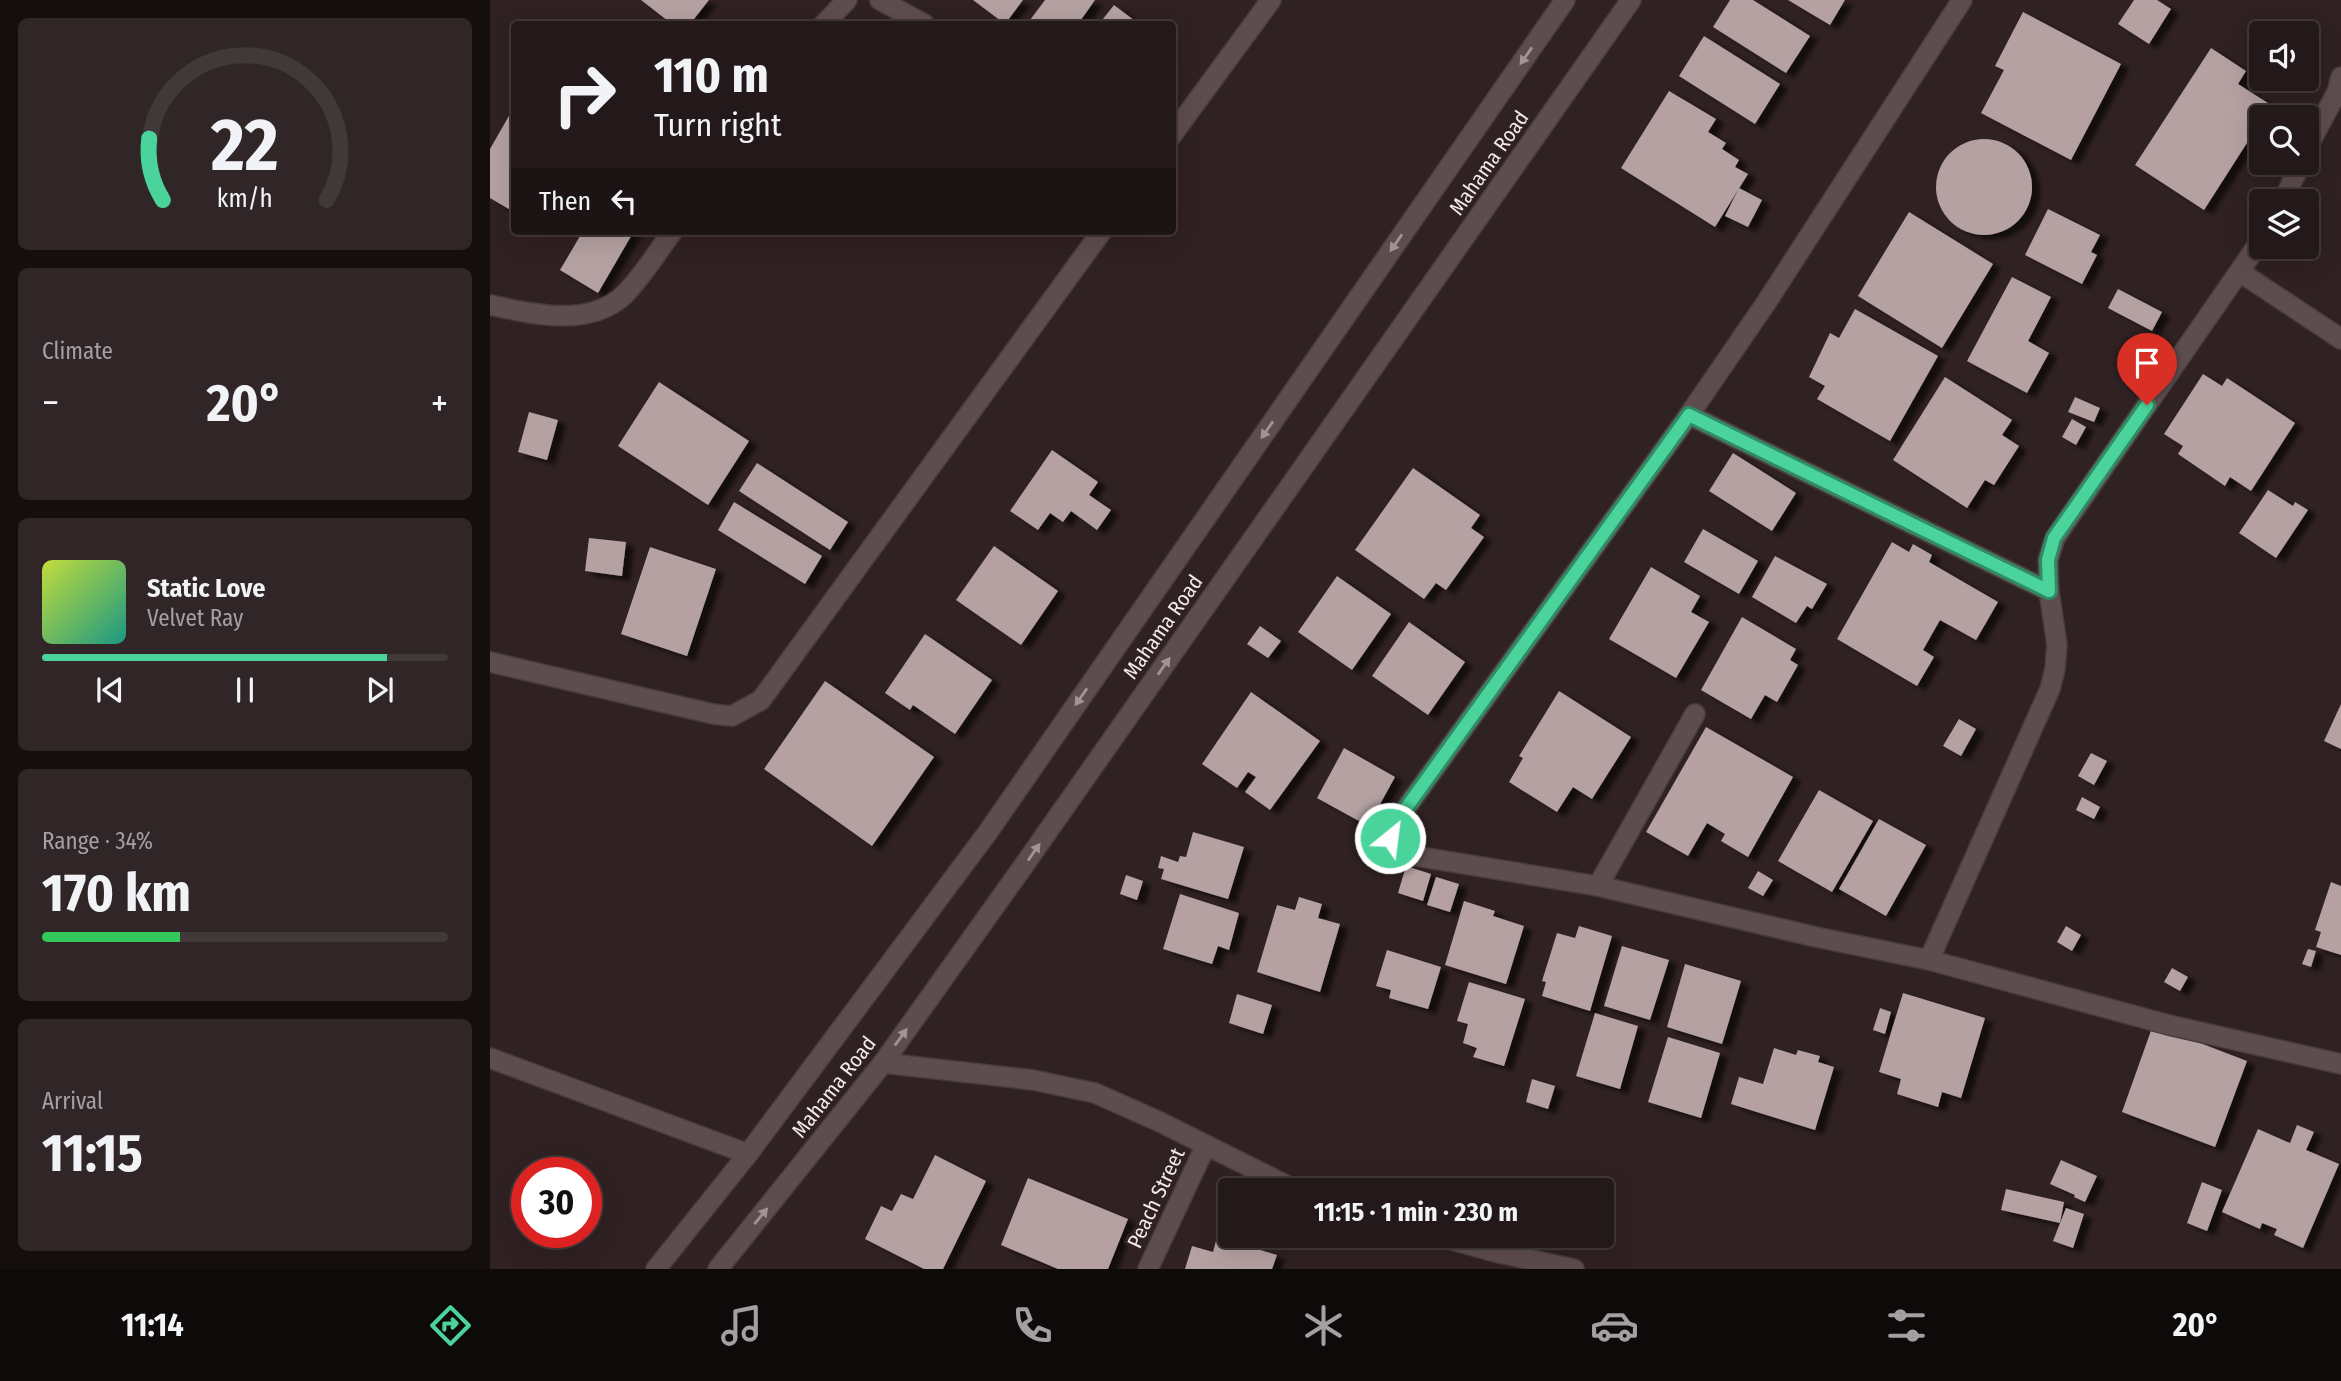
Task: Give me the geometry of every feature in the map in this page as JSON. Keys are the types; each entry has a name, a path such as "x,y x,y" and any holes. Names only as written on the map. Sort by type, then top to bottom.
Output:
{"street":[{"path":"880,0 918,21"},
{"path":"1176,130 1271,0"},
{"name":"Mahama Road","path":"656,1269 748,1154 988,832 1565,0"},
{"name":"Mahama Road","path":"718,1269 883,1063 1631,0"},
{"path":"1962,0 1766,303 1689,415 1391,829 1392,845 1403,854 1598,886 1816,937 1929,960 2169,1024 2341,1064"},
{"path":"826,21 843,1"},
{"path":"2319,126 2337,92 2341,77"},
{"path":"490,305 546,317 598,311 622,297 670,235"},
{"path":"490,662 713,714 732,716 761,700 1099,235"},
{"path":"1929,960 2049,690 2055,669 2057,646 2049,591 2048,560 2054,538 2249,258"},
{"path":"2240,272 2341,339"},
{"path":"1689,415 2049,591"},
{"path":"1598,886 1695,713"},
{"path":"490,1058 748,1154"},
{"path":"883,1063 1033,1080 1095,1093 1272,1178"},
{"name":"Peach Street","path":"1148,1269 1206,1145"},
{"path":"1465,1248 1492,1260 1574,1269"}],"building":[{"path":"641,0 709,0 692,21 668,21"},
{"path":"973,0 1023,0 1007,21 1001,21"},
{"path":"1045,0 1095,0 1080,21 1029,21"},
{"path":"1730,0 1753,0 1810,36 1786,73 1713,27"},
{"path":"1788,0 1845,0 1830,25"},
{"path":"2134,0 2157,0 2171,9 2149,44 2118,24"},
{"path":"1114,5 1135,21 1101,21"},
{"path":"2023,12 2121,64 2071,160 1981,113 2004,70 1995,66"},
{"path":"1704,36 1780,84 1755,124 1679,76"},
{"path":"2211,48 2246,71 2238,84 2271,105 2249,105 2249,140 2204,210 2135,165"},
{"path":"1669,91 1716,119 1708,132 1726,143 1722,149 1739,160 1735,167 1748,174 1715,227 1621,168"},
{"path":"511,112 511,210 490,198 490,149"},
{"path":"1984,139 2002,143 2018,153 2028,169 2032,187 2028,205 2018,221 2002,231 1984,235 1966,231 1950,221 1940,205 1936,187 1940,169 1950,153 1966,143"},
{"path":"1739,188 1762,200 1748,227 1725,216"},
{"path":"2048,209 2100,235 2091,252 2097,255 2082,284 2025,255"},
{"path":"1909,212 1993,264 1942,348 1858,296"},
{"path":"581,235 632,235 598,293 560,270"},
{"path":"2012,277 2051,297 2028,341 2049,353 2027,393 1967,361"},
{"path":"2118,289 2162,312 2152,331 2108,308"},
{"path":"1855,309 1938,356 1890,441 1817,399 1825,386 1809,377 1830,333 1839,338"},
{"path":"2203,374 2222,386 2227,378 2295,423 2251,491 2230,477 2225,486 2178,454 2183,446 2164,434"},
{"path":"1945,377 2012,420 2002,435 2019,446 1994,485 1985,480 1967,508 1893,460"},
{"path":"659,382 749,441 708,505 618,446"},
{"path":"2075,397 2100,408 2094,422 2068,412"},
{"path":"529,412 558,420 547,460 518,452"},
{"path":"2072,419 2086,427 2076,445 2062,437"},
{"path":"1052,450 1098,482 1089,495 1111,510 1097,530 1071,511 1063,522 1050,513 1038,530 1010,511"},
{"path":"1733,453 1796,493 1772,531 1709,491"},
{"path":"757,463 848,522 830,550 739,491"},
{"path":"1413,468 1480,515 1471,528 1484,537 1446,590 1436,583 1424,599 1355,550"},
{"path":"2268,490 2293,506 2295,502 2308,510 2276,558 2239,533"},
{"path":"734,502 822,556 805,584 718,530"},
{"path":"1703,529 1758,561 1739,594 1684,562"},
{"path":"589,538 626,542 622,576 585,571"},
{"path":"1892,542 1909,552 1913,544 1932,555 1929,562 1998,602 1976,640 1940,620 1923,650 1934,657 1917,686 1837,639"},
{"path":"994,546 1058,591 1021,645 956,600"},
{"path":"650,547 716,569 687,656 621,634"},
{"path":"1775,556 1827,584 1812,609 1807,606 1796,623 1752,597"},
{"path":"1651,567 1700,596 1691,612 1709,622 1676,678 1609,639"},
{"path":"1337,576 1391,614 1352,670 1298,632"},
{"path":"1742,617 1796,649 1790,660 1798,665 1777,702 1765,695 1751,719 1701,690"},
{"path":"1409,622 1465,662 1428,715 1372,676"},
{"path":"1260,626 1281,641 1268,658 1247,644"},
{"path":"925,634 992,680 955,734 913,705 910,710 885,693"},
{"path":"825,681 934,757 872,846 764,769"},
{"path":"1559,691 1631,737 1592,799 1573,787 1557,812 1509,782 1523,758 1519,756"},
{"path":"1251,692 1320,741 1270,810 1245,792 1256,777 1248,772 1237,788 1202,764"},
{"path":"2341,704 2341,749 2324,741"},
{"path":"1959,719 1976,729 1961,756 1943,746"},
{"path":"1706,727 1793,777 1748,857 1721,841 1725,834 1707,823 1688,856 1646,832"},
{"path":"1344,748 1395,777 1368,826 1317,798"},
{"path":"2091,753 2107,761 2094,785 2078,776"},
{"path":"1819,790 1873,821 1832,892 1778,861"},
{"path":"2082,797 2100,807 2094,819 2076,810"},
{"path":"1879,819 1926,845 1886,916 1839,889"},
{"path":"1193,832 1244,847 1228,899 1161,879 1164,869 1158,868 1161,856 1178,862 1180,856 1186,857"},
{"path":"1406,866 1431,874 1423,901 1398,893"},
{"path":"1758,871 1773,880 1763,896 1748,888"},
{"path":"1126,875 1143,881 1137,900 1120,894"},
{"path":"1436,877 1459,884 1450,912 1427,905"},
{"path":"2331,882 2341,886 2341,955 2316,947 2321,932 2315,930"},
{"path":"1180,894 1239,913 1229,950 1218,946 1212,964 1163,949"},
{"path":"1299,897 1322,904 1318,918 1340,924 1320,992 1257,972 1277,905 1295,910"},
{"path":"1464,901 1495,911 1493,916 1524,926 1506,984 1445,965"},
{"path":"1579,926 1612,936 1590,1011 1542,996 1546,982 1542,981 1557,933 1575,938"},
{"path":"2066,926 2081,935 2072,951 2057,942"},
{"path":"1622,946 1669,960 1650,1020 1604,1006"},
{"path":"2308,949 2316,951 2311,967 2302,964"},
{"path":"1387,950 1441,967 1428,1009 1389,998 1391,990 1376,986"},
{"path":"1685,964 1741,981 1722,1044 1667,1027"},
{"path":"2172,968 2188,977 2180,991 2164,982"},
{"path":"1469,982 1525,999 1504,1066 1473,1057 1477,1048 1463,1043 1468,1024 1457,1021"},
{"path":"1903,993 1985,1018 1961,1098 1942,1092 1938,1107 1897,1094 1901,1079 1879,1072"},
{"path":"1237,994 1272,1005 1263,1034 1229,1023"},
{"path":"1880,1008 1891,1012 1885,1034 1873,1030"},
{"path":"1595,1013 1638,1026 1620,1089 1576,1076"},
{"path":"2153,1025 2247,1061 2215,1147 2122,1112"},
{"path":"1668,1037 1720,1053 1701,1118 1648,1102"},
{"path":"1774,1048 1796,1055 1798,1050 1820,1056 1818,1062 1834,1067 1815,1130 1731,1104 1739,1077 1763,1084"},
{"path":"1532,1079 1555,1086 1548,1109 1526,1102"},
{"path":"2297,1125 2314,1132 2306,1150 2339,1164 2303,1248 2274,1235 2277,1229 2262,1223 2260,1229 2222,1212 2258,1129 2290,1143"},
{"path":"935,1155 986,1181 943,1269 924,1269 865,1239 881,1206 892,1211 901,1194 913,1199"},
{"path":"2061,1160 2097,1176 2085,1202 2050,1184"},
{"path":"1028,1178 1128,1219 1108,1269 1058,1269 1001,1245"},
{"path":"2202,1182 2222,1190 2207,1231 2187,1223"},
{"path":"2006,1189 2064,1202 2060,1223 2001,1210"},
{"path":"2066,1208 2084,1214 2073,1248 2053,1241"},
{"path":"1217,1237 1218,1248 1254,1248 1277,1255 1272,1269 1185,1269 1192,1246 1213,1252"}],"route":[{"path":"1390,838 1391,829 1689,415 2049,591 2048,560 2054,538 2147,405"}]}
